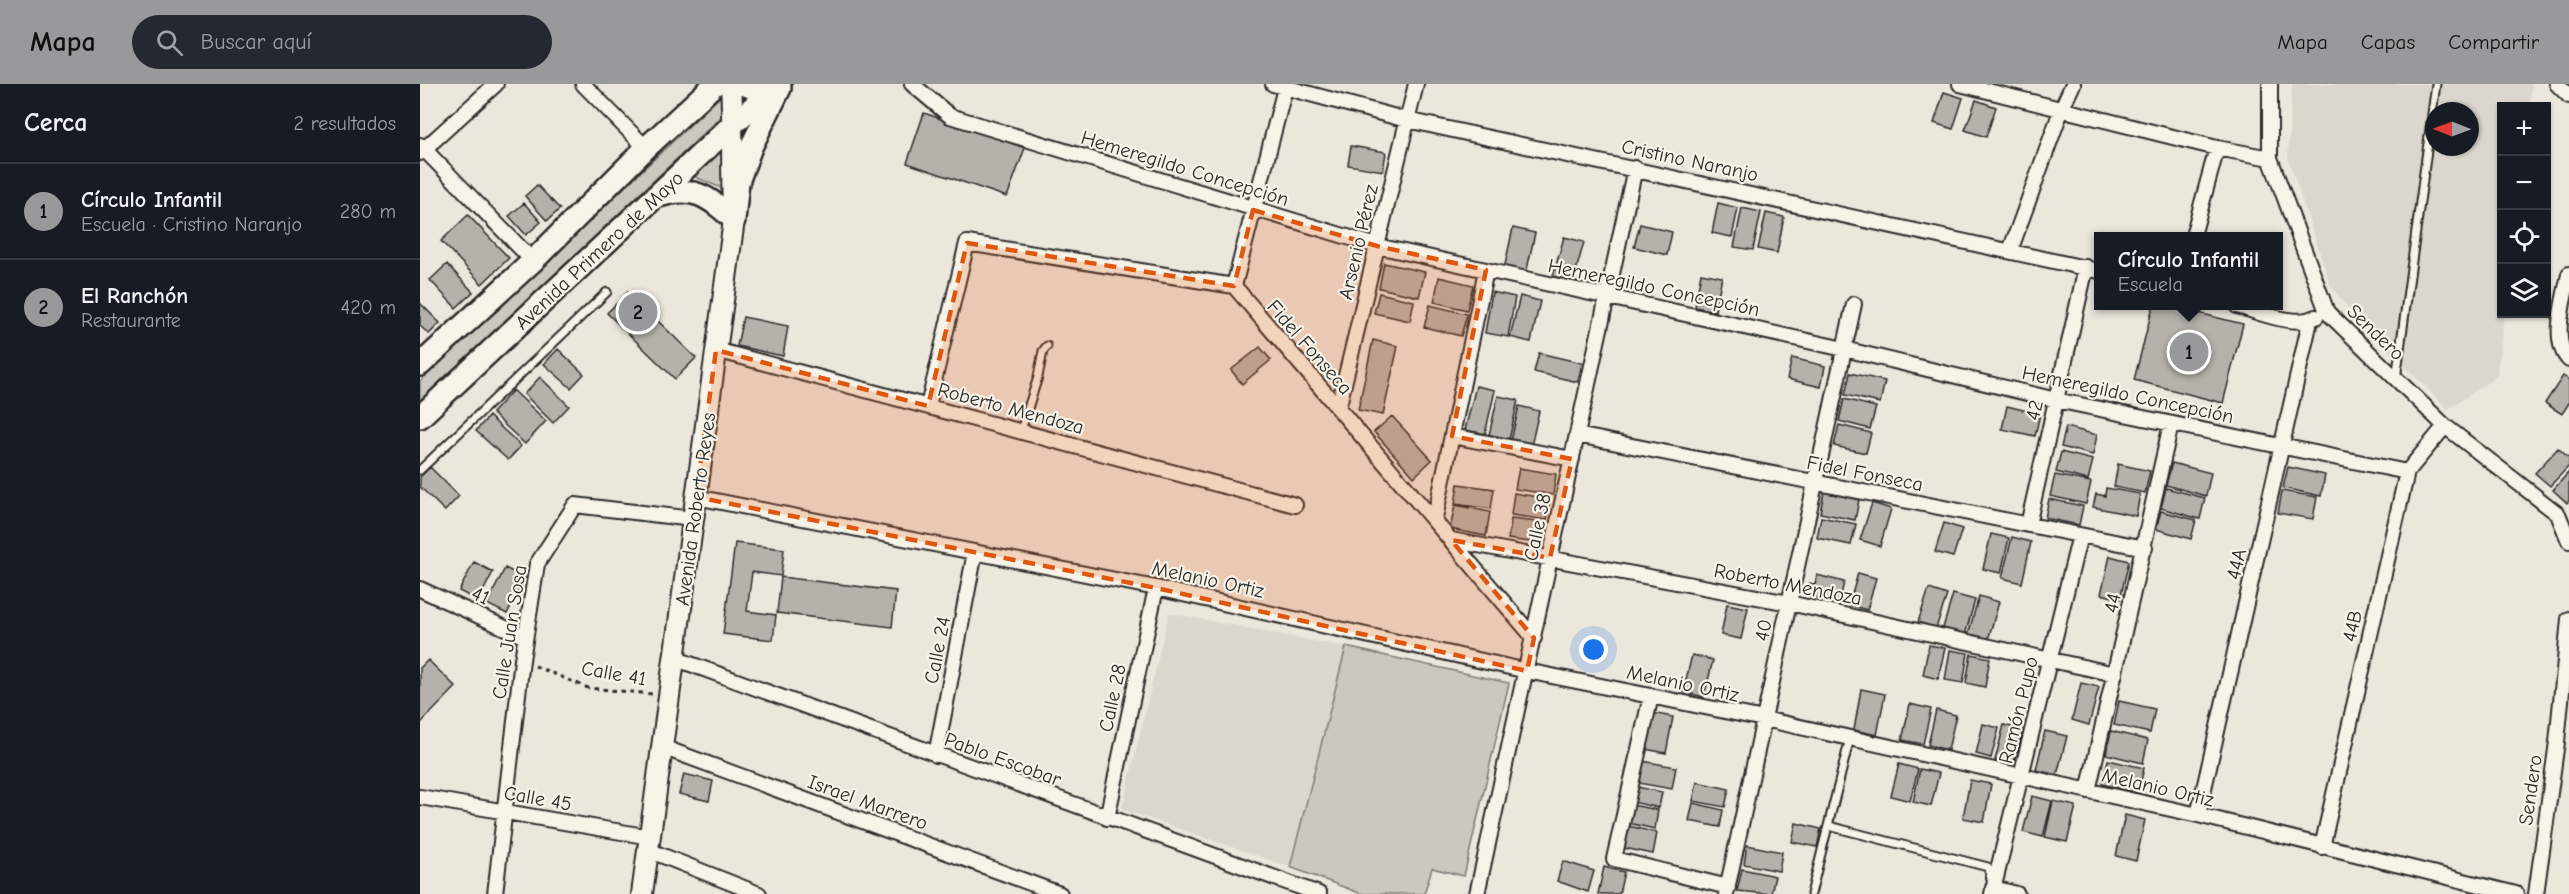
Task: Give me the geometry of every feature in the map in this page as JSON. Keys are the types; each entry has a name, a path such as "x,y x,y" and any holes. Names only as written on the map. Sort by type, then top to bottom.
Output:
{"main road":[{"name":"Avenida Primero de Mayo","path":"420,365 716,84"},
{"name":"Avenida Roberto Reyes","path":"642,894 734,220 731,184 734,123 731,84"},
{"path":"743,84 758,90 768,90 780,84"},
{"name":"Avenida Primero de Mayo","path":"420,417 734,123 780,84"},
{"path":"734,220 738,182 751,147 780,84"},
{"path":"656,197 674,191 701,194 716,203 734,220"}],"street":[{"path":"496,84 421,149 532,261"},
{"path":"583,84 646,148"},
{"name":"Hemeregildo Concepción","path":"912,84 950,116 1377,246 1844,349 2056,400 2407,472"},
{"name":"Arsenio Pérez","path":"1338,409 1416,84"},
{"path":"1960,84 2217,148 2270,158"},
{"path":"2010,251 2062,108 2073,84"},
{"name":"Sendero","path":"2270,84 2270,158 2327,312 2445,426 2558,514 2568,535"},
{"path":"2557,84 2569,96"},
{"path":"928,405 967,243 1234,286 1281,85"},
{"name":"Cristino Naranjo","path":"1281,85 1407,120 2092,269"},
{"path":"2194,232 2217,148"},
{"name":"Calle 38","path":"1478,894 1635,168"},
{"name":"42","path":"2028,525 2056,400 2092,269"},
{"path":"1434,518 1486,270"},
{"path":"2569,274 2560,334 2563,354 2569,360"},
{"name":"Fidel Fonseca","path":"1234,286 1534,638"},
{"name":"40","path":"1727,890 1854,304"},
{"path":"2252,310 2292,321 2310,321 2327,312"},
{"name":"44A","path":"2198,815 2310,321"},
{"name":"Roberto Mendoza","path":"716,350 1295,505"},
{"name":"44","path":"2088,791 2172,424"},
{"name":"44B","path":"2322,847 2407,472 2445,426"},
{"name":"Fidel Fonseca","path":"1577,435 2145,548"},
{"path":"1452,436 1572,459"},
{"name":"Melanio Ortiz","path":"696,497 1156,588 1527,671 1764,719 2198,815 2516,894"},
{"name":"Calle Juan Sosa","path":"495,894 522,660 537,564 575,505 693,519"},
{"name":"Ramón Pupo","path":"1993,891 2080,535"},
{"name":"Roberto Mendoza","path":"1451,540 1789,603 2115,674"},
{"name":"Calle 24","path":"936,755 975,552"},
{"name":"Calle 28","path":"1107,818 1156,588"},
{"name":"41","path":"420,589 525,637"},
{"name":"Sendero","path":"2535,894 2563,744 2569,619"},
{"name":"Pablo Escobar","path":"674,658 1107,818 1292,890 1319,894"},
{"path":"1651,696 1614,859 1727,890"},
{"name":"Israel Marrero","path":"662,747 1060,894"},
{"name":"Calle 45","path":"420,797 505,812 649,844 759,894"},
{"path":"1993,891 2017,894"}],"lane":[{"path":"2396,379 2436,84"},
{"path":"420,470 607,292"},
{"path":"1021,430 1038,377 1043,351 1047,346"},
{"path":"1811,894 1850,738"},
{"path":"1829,826 1988,867 1993,891"}],"path":[{"name":"Calle 41","path":"522,660 588,688 669,696"}],"highlighted area":[{"path":"1253,210 1377,246 1486,270 1452,436 1572,459 1550,558 1451,540 1534,638 1527,671 1156,588 696,497 716,350 928,406 967,243 1234,286"}],"shaded area":[{"path":"2292,84 2532,84 2530,102 2497,102 2497,318 2504,318 2497,376 2448,409 2355,317 2331,286 2288,158"},
{"path":"724,93 726,112 420,402 420,381"},
{"path":"726,142 726,190 693,176"},
{"path":"1169,613 1346,647 1290,867 1122,809"},
{"path":"1346,647 1509,683 1464,876 1432,868 1424,894 1362,894 1290,867"}],"building":[{"path":"1944,92 1963,98 1953,129 1934,123"},
{"path":"1976,100 1996,107 1986,137 1965,130"},
{"path":"924,113 1025,148 1007,197 907,163"},
{"path":"1351,146 1386,152 1383,171 1348,165"},
{"path":"537,185 560,209 547,221 525,196"},
{"path":"524,203 541,222 526,235 509,216"},
{"path":"1718,203 1738,208 1732,237 1712,233"},
{"path":"1742,208 1761,212 1753,250 1734,247"},
{"path":"1766,213 1784,217 1777,253 1758,249"},
{"path":"468,215 509,258 482,284 441,241"},
{"path":"1640,224 1672,232 1667,255 1634,247"},
{"path":"1513,228 1535,233 1526,274 1504,269"},
{"path":"1564,237 1584,242 1573,282 1553,276"},
{"path":"1384,263 1425,272 1419,297 1379,288"},
{"path":"447,264 473,292 456,308 430,280"},
{"path":"1701,273 1722,277 1715,311 1695,307"},
{"path":"1439,277 1473,285 1467,310 1434,302"},
{"path":"628,292 696,358 675,379 607,313"},
{"path":"1492,292 1515,297 1508,337 1485,333"},
{"path":"1379,293 1414,301 1410,321 1374,313"},
{"path":"1520,296 1540,301 1531,342 1510,337"},
{"path":"420,303 440,323 429,334 420,326"},
{"path":"1430,305 1467,314 1461,336 1424,327"},
{"path":"2152,310 2186,310 2243,324 2223,403 2134,380"},
{"path":"743,317 788,326 783,356 737,346"},
{"path":"1373,340 1398,346 1383,415 1358,410"},
{"path":"1260,347 1271,360 1242,384 1231,370"},
{"path":"558,349 584,374 571,388 544,364"},
{"path":"1539,353 1582,363 1578,382 1534,372"},
{"path":"1792,358 1825,366 1821,387 1787,379"},
{"path":"1850,373 1885,381 1880,403 1845,395"},
{"path":"2563,376 2569,380 2569,403 2562,414 2545,403"},
{"path":"540,377 569,406 553,423 524,394"},
{"path":"1476,386 1495,390 1485,434 1465,430"},
{"path":"513,390 546,421 525,444 492,413"},
{"path":"1498,396 1518,400 1509,440 1489,435"},
{"path":"1844,399 1876,407 1870,429 1839,421"},
{"path":"1519,406 1539,411 1531,446 1511,441"},
{"path":"2007,406 2040,414 2035,436 2002,429"},
{"path":"489,416 521,446 508,460 476,431"},
{"path":"1392,416 1432,460 1414,477 1374,432"},
{"path":"1839,425 1871,433 1866,453 1834,446"},
{"path":"2066,427 2097,435 2093,455 2061,447"},
{"path":"2558,448 2569,458 2569,466 2550,486 2535,473"},
{"path":"2061,452 2093,460 2088,480 2056,472"},
{"path":"2172,463 2211,473 2206,496 2166,485"},
{"path":"2118,464 2150,471 2145,493 2114,487"},
{"path":"430,467 459,496 445,511 420,487 420,477"},
{"path":"2288,467 2325,475 2321,496 2283,488"},
{"path":"1519,468 1556,474 1553,495 1515,489"},
{"path":"2569,472 2569,501 2567,503 2553,490"},
{"path":"2055,475 2091,482 2086,504 2050,496"},
{"path":"1458,484 1494,489 1491,509 1455,504"},
{"path":"2106,488 2140,494 2136,516 2093,507 2096,494 2105,496"},
{"path":"2166,488 2205,498 2200,519 2161,508"},
{"path":"2282,491 2317,497 2313,519 2278,513"},
{"path":"1824,492 1859,500 1855,520 1820,513"},
{"path":"1514,493 1550,499 1547,520 1511,515"},
{"path":"2049,499 2083,506 2079,525 2045,518"},
{"path":"1872,503 1891,509 1880,546 1860,540"},
{"path":"1455,505 1490,512 1486,536 1450,529"},
{"path":"2161,511 2196,520 2191,539 2156,529"},
{"path":"1821,517 1856,524 1851,545 1817,538"},
{"path":"1511,519 1546,523 1544,544 1508,539"},
{"path":"1944,523 1962,529 1953,557 1935,552"},
{"path":"1991,534 2009,538 2001,573 1983,569"},
{"path":"2012,537 2031,542 2022,583 2002,578"},
{"path":"735,543 784,549 781,576 752,572 747,611 776,615 773,640 723,634"},
{"path":"2110,556 2129,561 2120,599 2101,594"},
{"path":"474,562 493,572 478,601 459,591"},
{"path":"505,568 525,578 507,614 487,604"},
{"path":"1858,573 1876,578 1867,610 1849,605"},
{"path":"1817,575 1844,582 1839,604 1807,595 1810,583 1815,585"},
{"path":"781,577 896,591 892,627 777,613"},
{"path":"1929,589 1947,595 1936,628 1918,622"},
{"path":"1953,594 1975,600 1965,635 1943,628"},
{"path":"1979,596 1999,602 1988,640 1968,635"},
{"path":"1727,604 1748,608 1741,639 1721,635"},
{"path":"1929,645 1945,648 1938,679 1923,675"},
{"path":"1950,650 1968,653 1963,683 1945,680"},
{"path":"1971,654 1990,658 1985,687 1966,683"},
{"path":"1692,655 1713,660 1704,697 1683,692"},
{"path":"428,660 456,687 420,724 420,668"},
{"path":"2081,683 2099,687 2089,725 2072,720"},
{"path":"1861,689 1885,694 1877,735 1854,730"},
{"path":"2119,701 2155,709 2150,733 2114,725"},
{"path":"1910,704 1931,709 1923,744 1902,740"},
{"path":"1936,710 1956,715 1948,750 1928,745"},
{"path":"1652,713 1673,717 1666,753 1645,749"},
{"path":"1983,724 1999,728 1991,758 1976,754"},
{"path":"2004,725 2023,730 2013,765 1995,760"},
{"path":"2045,731 2067,736 2057,775 2036,770"},
{"path":"2111,731 2148,740 2143,763 2106,754"},
{"path":"2108,760 2144,768 2138,793 2102,784"},
{"path":"1642,761 1676,767 1672,789 1638,783"},
{"path":"1899,764 1918,769 1910,801 1891,796"},
{"path":"1920,769 1939,773 1931,806 1913,802"},
{"path":"684,774 713,781 709,801 679,794"},
{"path":"1970,780 1991,784 1984,822 1963,818"},
{"path":"1697,782 1729,789 1725,807 1693,801"},
{"path":"1637,787 1662,792 1659,808 1633,802"},
{"path":"2032,796 2052,801 2043,837 2023,832"},
{"path":"2053,801 2076,806 2067,842 2045,837"},
{"path":"1693,803 1723,810 1720,827 1689,821"},
{"path":"1632,805 1658,810 1655,829 1628,823"},
{"path":"2125,815 2145,820 2136,861 2116,856"},
{"path":"1796,823 1821,829 1817,847 1792,842"},
{"path":"1629,826 1657,833 1653,854 1624,848"},
{"path":"1747,845 1782,852 1779,871 1744,864"},
{"path":"1563,861 1594,871 1588,892 1557,881"},
{"path":"1604,867 1624,872 1619,894 1598,894"},
{"path":"1742,869 1775,876 1771,894 1737,891"}],"place":[{"name":"El Ranchón","path":"638,312"},
{"name":"Círculo Infantil","path":"2189,352"}]}
